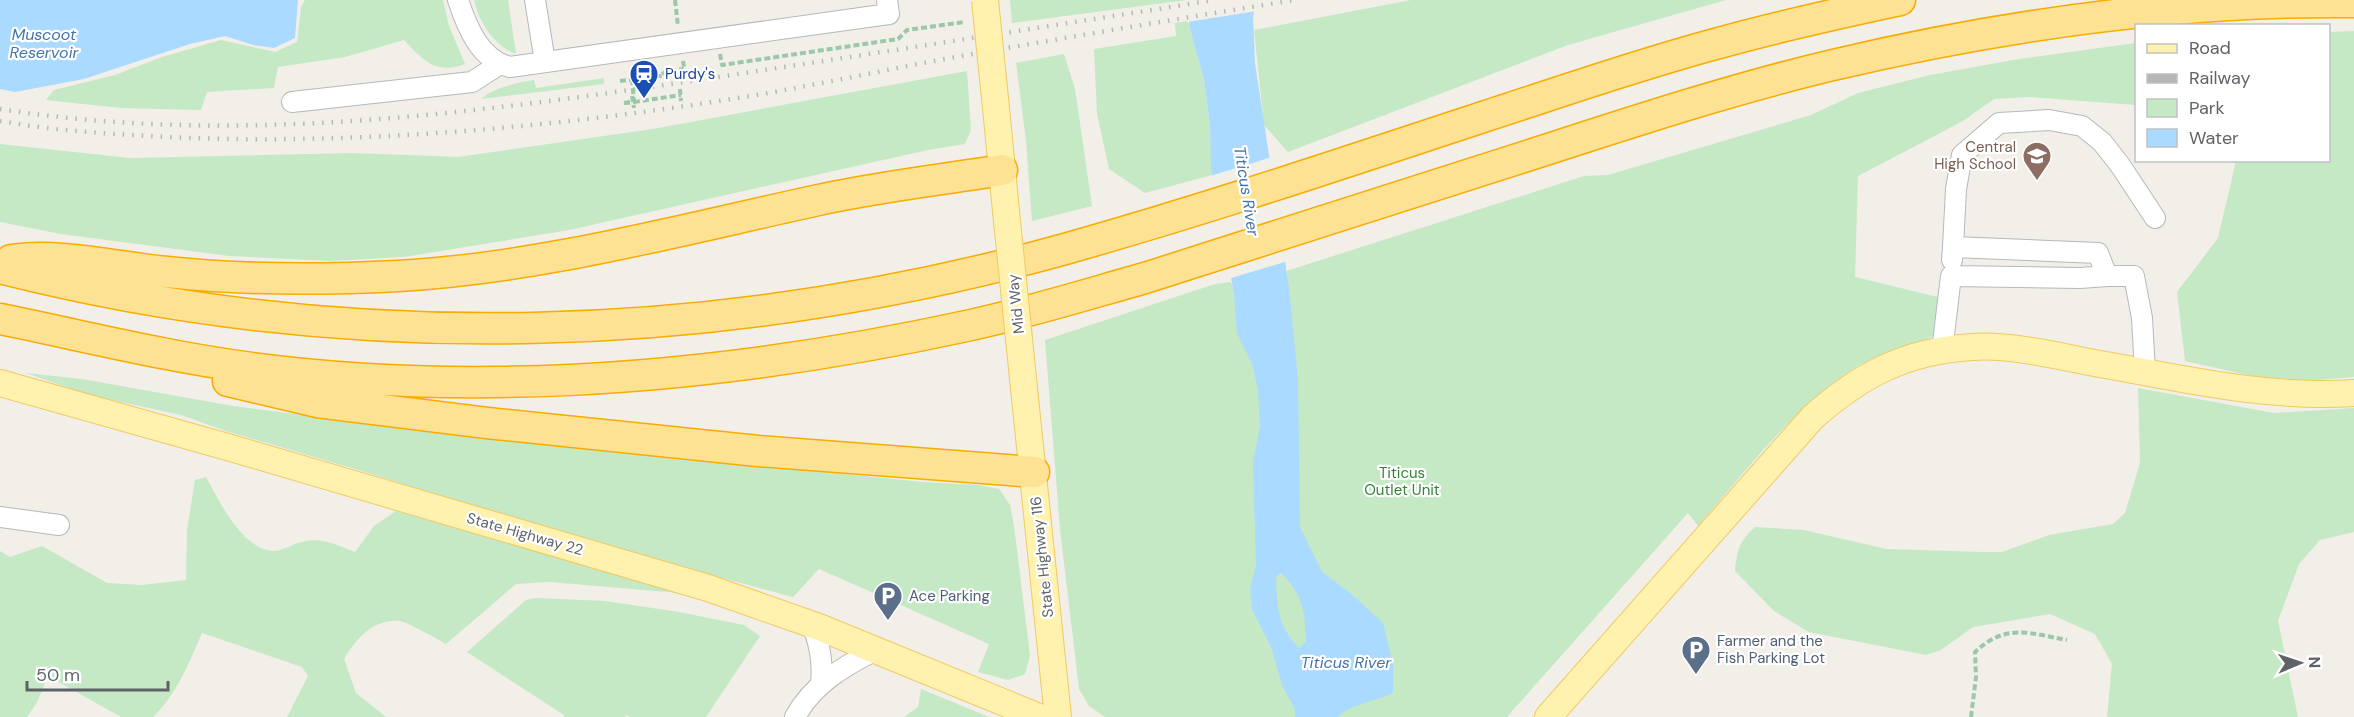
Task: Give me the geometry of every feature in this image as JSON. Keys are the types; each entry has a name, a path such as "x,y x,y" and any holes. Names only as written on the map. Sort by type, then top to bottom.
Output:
{"highway":[{"path":"0,268 60,284 162,304 261,317 364,326 467,330 566,329 671,321 862,296 974,272 1078,245 1293,180 1641,65 1821,17 1900,0"},
{"path":"0,320 202,360 253,368 360,378 568,379 669,372 769,360 870,345 973,324 1073,299 1647,117 1833,65 2033,26 2133,13 2236,6 2354,3"},
{"path":"0,262 26,258 75,261 170,273 272,278 333,279 463,271 590,251 817,200 1002,170"},
{"path":"202,360 230,382 338,404 758,451 1034,472"}],"main road":[{"name":"Mid Way","path":"985,0 1025,398"},
{"path":"1548,717 1813,417 1862,379 1884,367 1942,351 1974,346 2046,354 2218,386 2324,395 2354,393"},
{"name":"State Highway 22","path":"0,383 661,573 812,624 1039,717"},
{"name":"State Highway 116","path":"1025,398 1058,717"}],"street":[{"path":"458,0 469,28 489,57 500,64 520,66 889,14 887,0"},
{"path":"535,0 545,62"},
{"path":"292,102 472,82 500,64"},
{"path":"1942,351 1951,276 1956,189 1962,155 1999,123 2049,120 2082,126 2108,149 2155,218"},
{"path":"1953,247 2098,253 2107,276"},
{"path":"1951,276 2080,278 2134,276 2142,318 2145,372"},
{"path":"0,517 59,525"},
{"path":"812,624 820,644 823,662 821,684"},
{"path":"795,717 810,693 854,661 876,650"}],"path":[{"path":"718,49 722,65 898,39 907,30 965,22"},
{"path":"682,54 685,73 620,81 684,69"},
{"path":"632,80 634,108"},
{"path":"680,89 681,101"},
{"path":"624,103 681,95"},
{"path":"632,96 634,102"},
{"path":"1971,717 1976,677 1975,652 1989,639 2006,633 2033,634 2067,640"}],"green space":[{"path":"305,0 443,0 449,26 465,64 446,68 438,67 417,54 404,40 345,57 278,67 274,88 207,92 201,110 121,108 46,100 54,90 115,75 162,57 221,40 275,52 297,42 301,7"},
{"path":"474,0 508,0 516,54 501,46 489,32 479,16"},
{"path":"1010,0 1187,0 1012,23"},
{"path":"1411,0 1726,0 1568,45 1288,152 1264,125 1254,30"},
{"path":"1188,21 1204,80 1210,126 1212,175 1145,193 1109,169 1097,113 1094,49 1176,36 1175,23"},
{"path":"2354,31 2354,377 2306,381 2252,376 2185,361 2177,292 2218,238 2236,162 2330,162 2330,32"},
{"name":"Titicus Outlet Unit","path":"2135,43 2135,105 2029,97 1994,99 1963,121 1858,176 1855,277 1938,297 1934,336 1863,363 1810,403 1771,442 1698,526 1688,513 1507,717 1105,717 1089,706 1079,689 1060,529 1045,340 1215,284 1231,282 1233,288 1584,176 1608,175 1811,115 1858,93 1930,75 2019,59"},
{"path":"1064,54 1075,89 1092,206 1032,221 1026,141 1016,63"},
{"path":"967,71 971,130 965,144 928,150 569,230 404,257 330,261 229,256 61,234 0,222 0,144 130,158 353,153 458,157 653,129"},
{"path":"604,78 604,84 481,99 499,89 534,80 536,88"},
{"path":"26,373 82,379 233,406 464,436 923,482 979,485 999,489 1010,505 1014,526 1030,656 1025,674 1008,680 978,672 989,644 819,569 793,597 606,547 226,431 181,415 89,395"},
{"path":"2138,388 2274,413 2354,408 2354,532 2320,540 2299,564 2278,621 2298,717 2107,717 2112,664 2095,634 2050,614 1973,627 1941,650 1926,655 1809,632 1774,611 1735,571 1740,547 1745,537 1755,527 1804,530 1886,549 2002,552 2049,535 2113,524 2125,513 2140,463"},
{"path":"206,477 234,524 243,535 264,549 276,551 313,540 327,542 355,552 374,526 396,511 570,561 703,595 550,582 516,584 446,644 403,622 381,623 366,632 344,659 356,693 386,717 287,717 308,676 302,667 202,633 176,688 153,717 121,717 48,676 37,702 27,717 0,717 0,551 10,557 42,546 107,583 142,585 186,580 187,530 195,480"},
{"path":"536,598 605,601 679,612 744,625 760,636 706,717 630,717 626,715 625,717 564,717 467,652 526,600"},
{"path":"921,689 989,717 904,717 918,707"}],"water":[{"name":"Muscoot Reservoir","path":"0,0 298,0 295,38 274,48 253,45 225,36 190,44 84,79 15,92 0,89"},
{"name":"Titicus River","path":"1190,0 1256,0 1253,17 1255,63 1289,288 1298,380 1300,527 1322,572 1349,592 1383,623 1393,664 1393,692 1350,708 1338,717 1295,717 1295,709 1282,685 1271,647 1252,609 1250,589 1256,565 1253,461 1260,426 1258,391 1253,366 1237,333 1234,294 1211,169 1210,126 1204,80 1189,25","holes":["1281,573 1298,596 1305,621 1306,641 1299,648 1286,632 1278,607 1276,577"]}],"pier":[{"path":"1187,0 1259,0 1257,11 1187,22"},
{"path":"1272,157 1288,261 1228,279 1210,176"}],"railway":[{"path":"0,109 87,120 175,125 262,125 437,114 611,93 1215,0"},
{"path":"0,121 47,128 118,134 258,139 394,136 530,125 732,99 983,52 1295,0"}],"place":[{"name":"Purdy's","path":"644,100"},
{"name":"Central High School","path":"2037,182"},
{"name":"Ace Parking","path":"888,622"},
{"name":"Farmer and the Fish Parking Lot","path":"1696,676"}]}
